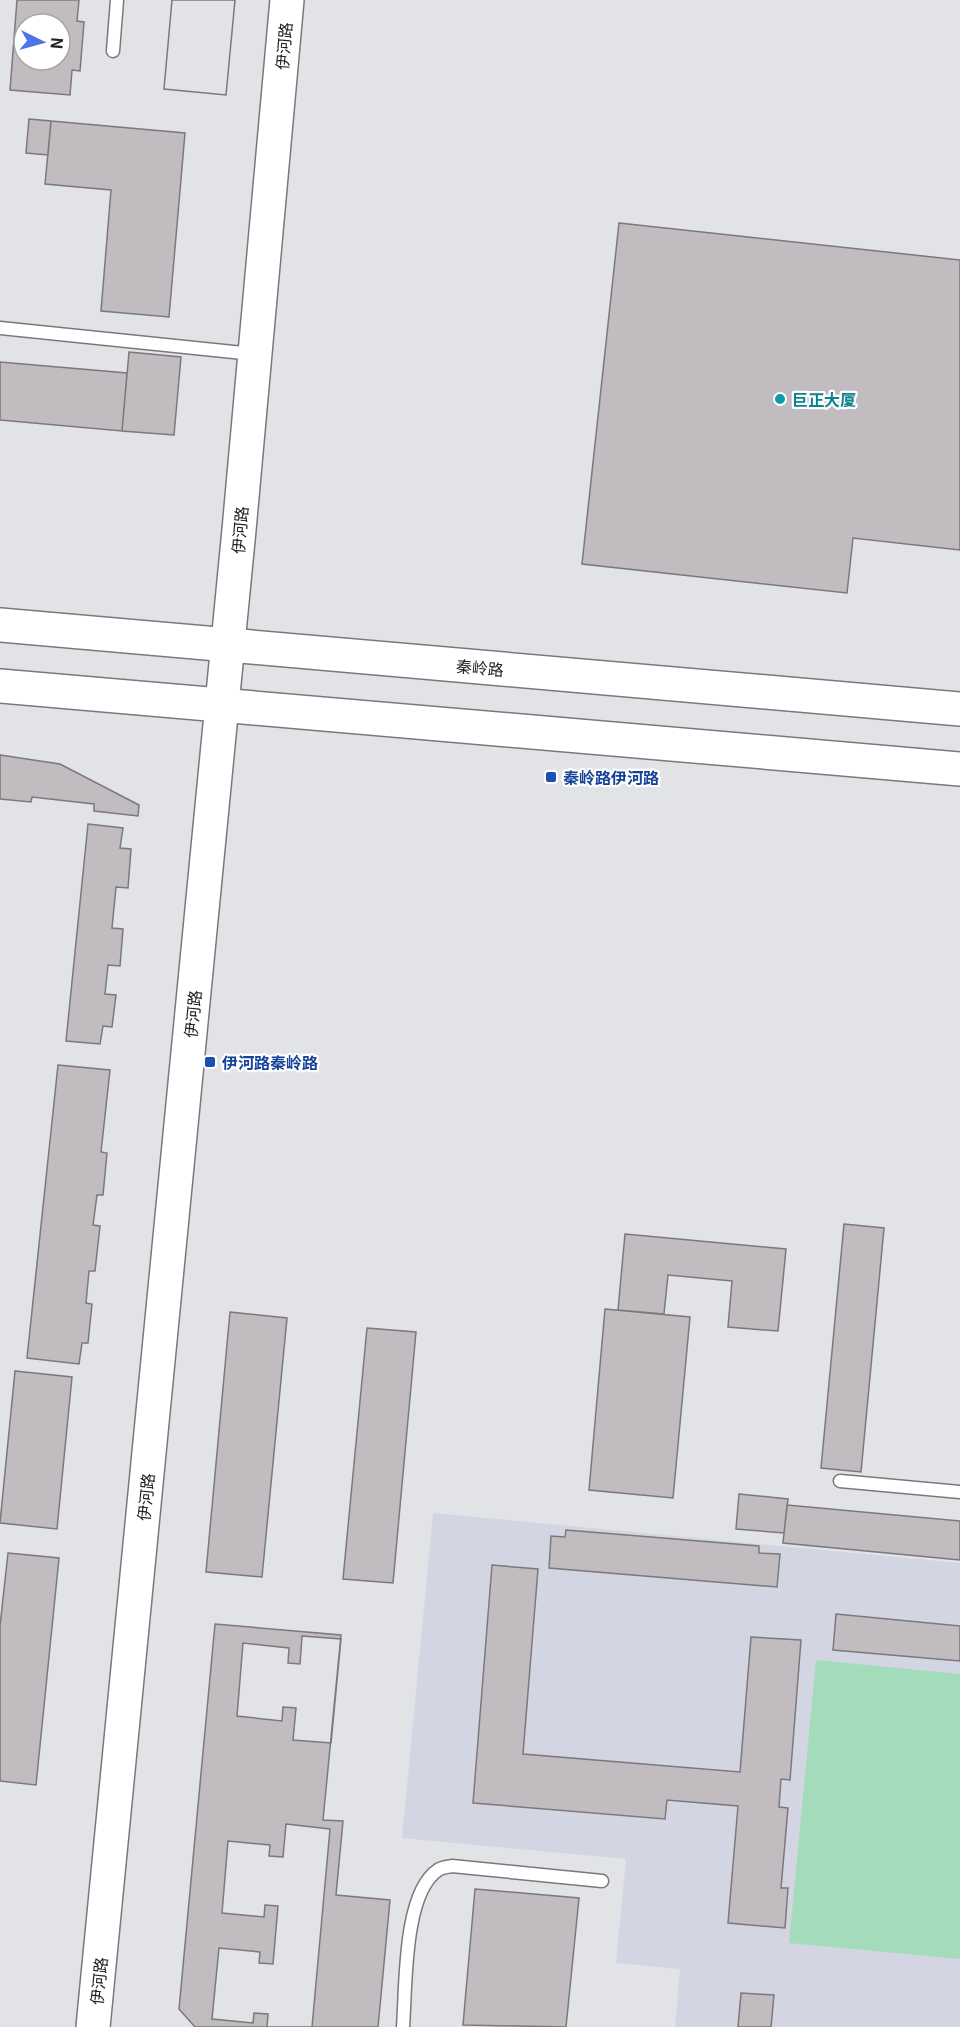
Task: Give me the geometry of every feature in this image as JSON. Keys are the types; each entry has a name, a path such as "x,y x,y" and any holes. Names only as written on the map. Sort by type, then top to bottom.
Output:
{"street":[{"name":"伊河路","path":"93,2027 228,645 287,0"},
{"name":"秦岭路","path":"0,625 960,709"},
{"path":"0,686 960,769"}],"lane":[{"path":"113,51 117,0"},
{"path":"0,328 255,354"},
{"path":"840,1481 960,1492"},
{"path":"403,2027 413,1912 424,1886 439,1869 452,1866 602,1881"}],"shaded area":[{"path":"433,1513 960,1563 960,2027 675,2027 680,1969 616,1963 626,1859 402,1838"}],"green space":[{"path":"816,1660 960,1674 960,1959 789,1943"}],"building":[{"path":"17,0 79,0 77,21 84,22 80,71 72,70 72,12 16,12"},
{"path":"172,0 235,0 226,95 164,89"},
{"path":"172,0 235,0 226,95 164,89"},
{"path":"12,64 12,72 72,72 70,95 10,90"},
{"path":"29,119 51,121 48,155 26,153"},
{"path":"51,121 185,133 169,317 101,311 111,190 45,184"},
{"name":"巨正大厦","path":"619,223 960,260 960,550 853,538 847,593 582,564"},
{"path":"129,352 181,357 174,435 122,431"},
{"path":"0,362 127,373 122,431 0,420"},
{"path":"0,755 60,764 139,805 138,816 94,811 94,804 32,797 31,802 0,799"},
{"path":"88,824 123,828 120,848 131,849 128,888 116,887 112,928 123,929 120,966 108,965 105,994 116,995 112,1027 103,1026 100,1044 66,1041"},
{"path":"58,1065 110,1070 101,1152 107,1153 103,1195 97,1195 93,1225 100,1226 95,1271 89,1271 86,1303 92,1304 88,1343 82,1343 79,1364 27,1358"},
{"path":"844,1224 884,1228 861,1472 821,1468"},
{"path":"625,1234 786,1249 778,1331 728,1327 732,1281 668,1275 664,1314 618,1310"},
{"path":"605,1309 690,1317 673,1498 589,1490"},
{"path":"230,1312 287,1318 262,1577 206,1572"},
{"path":"367,1328 416,1332 393,1583 343,1579"},
{"path":"15,1371 72,1377 57,1529 0,1523"},
{"path":"739,1494 788,1499 784,1533 736,1529"},
{"path":"787,1505 960,1521 960,1560 783,1543"},
{"path":"566,1530 759,1546 759,1553 780,1554 777,1587 549,1568 551,1536 565,1537"},
{"path":"8,1553 59,1558 36,1785 0,1781 0,1626"},
{"path":"492,1565 538,1569 523,1754 740,1772 751,1637 801,1640 790,1780 781,1779 779,1807 788,1808 781,1888 788,1888 785,1928 728,1923 738,1806 667,1800 665,1819 473,1803"},
{"path":"836,1614 960,1626 960,1661 833,1650"},
{"path":"215,1624 341,1635 323,1820 343,1821 336,1895 390,1900 378,2027 195,2027 179,2009"},
{"path":"302,1636 341,1639 331,1743 293,1740 296,1708 283,1707 282,1721 237,1716 243,1643 289,1648 288,1663 300,1664"},
{"path":"286,1824 330,1829 312,2027 267,2027 268,2014 254,2013 253,2023 212,2019 219,1948 260,1952 259,1963 273,1964 278,1906 265,1905 264,1917 222,1913 228,1841 270,1845 269,1856 283,1857"},
{"path":"475,1889 579,1898 566,2027 463,2025"},
{"path":"741,1993 774,1995 771,2027 738,2027"}],"place":[{"name":"巨正大厦","path":"780,399"},
{"name":"秦岭路伊河路","path":"551,777"},
{"name":"伊河路秦岭路","path":"210,1062"}]}
